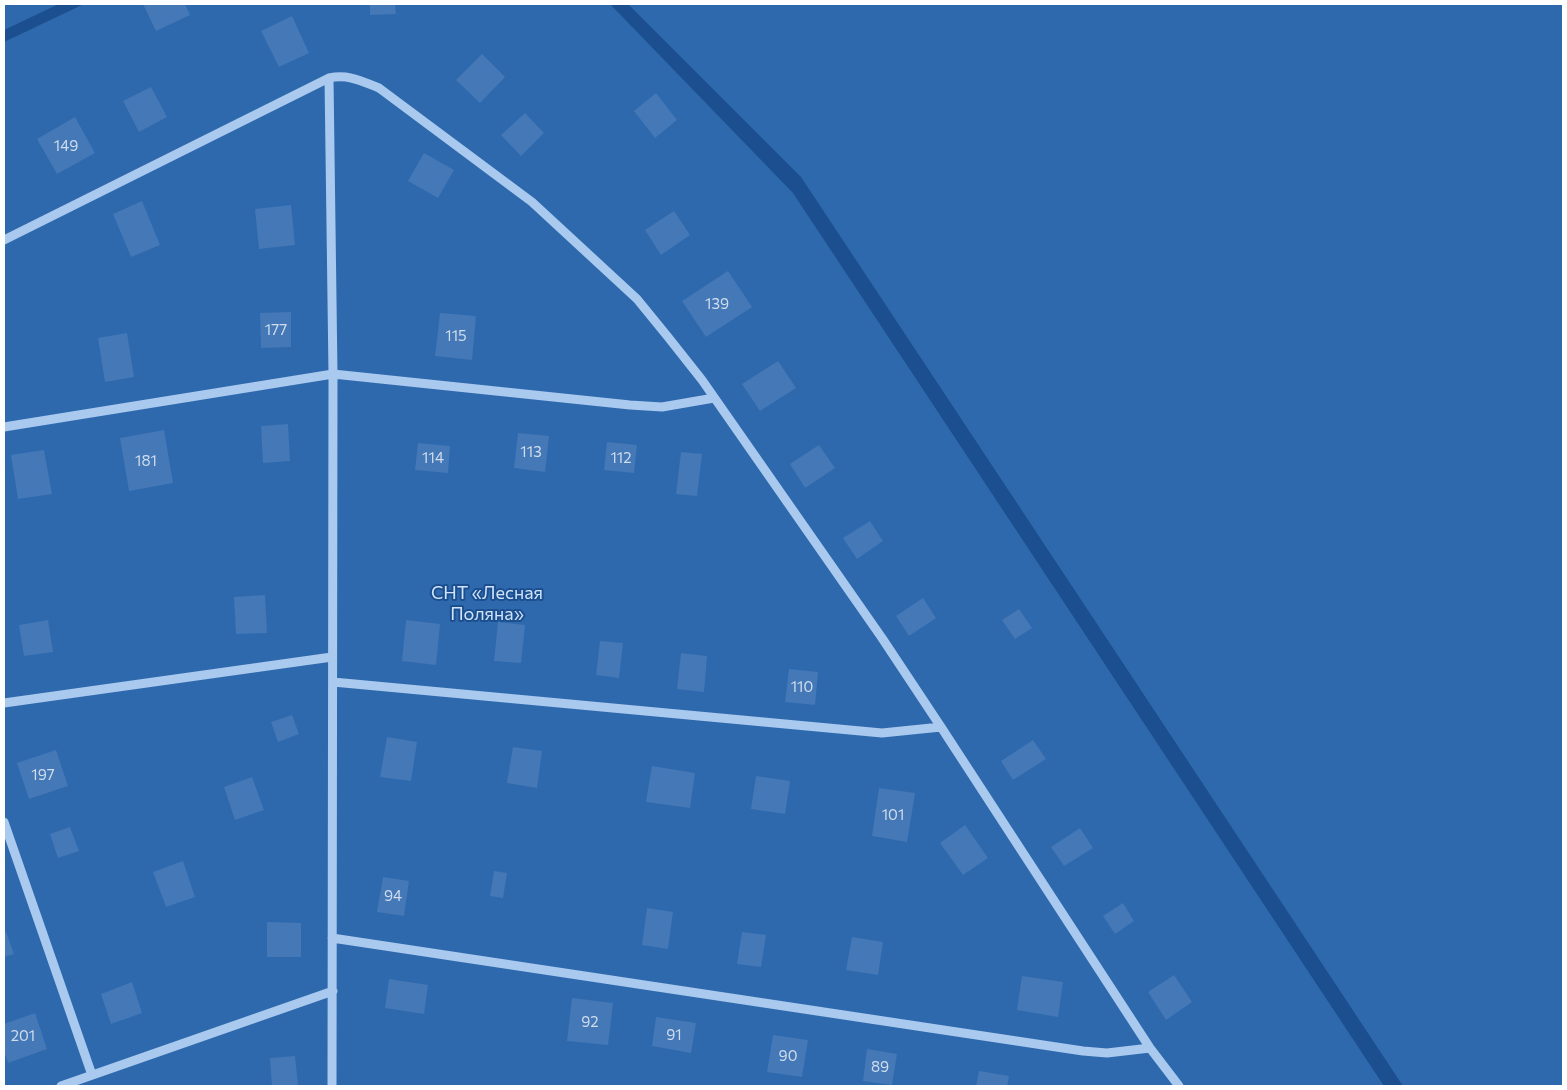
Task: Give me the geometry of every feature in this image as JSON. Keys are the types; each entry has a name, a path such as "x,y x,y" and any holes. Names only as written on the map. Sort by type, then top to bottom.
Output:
{"street":[{"path":"4,240 329,78 341,76 356,79 379,88 532,202 637,299 679,351 882,638 1150,1048 1179,1086"},
{"path":"329,78 333,374 332,1086"},
{"path":"4,427 333,374 630,405 662,407 714,398"},
{"path":"4,703 332,657"},
{"path":"333,682 882,733 941,727"},
{"path":"4,822 92,1075"},
{"path":"332,938 1083,1051 1107,1053 1150,1048"},
{"path":"61,1086 333,991"}],"green space":[{"path":"4,4 59,4 4,30"},
{"name":"СНТ «Лесная Поляна»","path":"84,4 610,4 793,193 1384,1086 4,1086 4,42"},
{"path":"628,4 1563,4 1563,1086 1403,1086 801,177"}],"building":[{"path":"143,4 185,4 190,15 156,31"},
{"path":"370,4 395,4 396,14 370,15"},
{"path":"292,16 309,53 279,67 261,31"},
{"path":"482,54 505,77 480,103 456,80"},
{"path":"151,87 167,117 139,132 123,101"},
{"path":"656,93 677,120 655,138 634,111"},
{"path":"525,113 544,133 521,156 501,135"},
{"path":"75,117 95,153 57,174 37,139"},
{"path":"424,153 454,170 438,198 408,181"},
{"path":"142,201 160,245 131,257 113,214"},
{"path":"291,205 295,245 259,249 255,209"},
{"path":"674,211 690,235 661,255 645,230"},
{"path":"728,271 752,307 706,337 682,301"},
{"path":"291,312 291,347 261,348 260,313"},
{"path":"440,313 476,316 472,360 435,356"},
{"path":"127,333 134,377 105,382 98,338"},
{"path":"778,361 796,388 760,411 742,384"},
{"path":"288,424 290,461 263,463 261,426"},
{"path":"164,430 173,483 129,491 120,438"},
{"path":"518,433 549,436 545,472 514,468"},
{"path":"607,442 637,445 634,473 604,470"},
{"path":"418,443 450,446 448,473 415,470"},
{"path":"819,445 835,468 805,488 790,464"},
{"path":"44,450 52,494 18,499 11,455"},
{"path":"681,452 702,454 697,496 676,494"},
{"path":"870,521 883,541 857,559 843,538"},
{"path":"265,595 267,633 236,634 234,597"},
{"path":"923,598 936,618 909,636 896,616"},
{"path":"1019,609 1032,628 1015,639 1002,620"},
{"path":"48,620 53,652 24,656 19,625"},
{"path":"406,620 440,624 436,665 402,661"},
{"path":"498,622 525,625 521,663 494,661"},
{"path":"600,641 623,643 619,678 596,675"},
{"path":"681,653 707,656 704,692 677,689"},
{"path":"789,669 818,672 815,705 785,702"},
{"path":"292,715 299,734 278,742 271,722"},
{"path":"387,737 417,742 411,781 380,777"},
{"path":"1033,740 1046,759 1013,780 1001,761"},
{"path":"513,747 542,751 537,788 507,783"},
{"path":"56,750 68,786 29,799 17,763"},
{"path":"652,766 695,773 690,808 646,802"},
{"path":"756,776 790,781 785,814 751,809"},
{"path":"252,777 264,810 235,820 224,787"},
{"path":"879,788 915,793 907,842 872,836"},
{"path":"965,825 988,858 963,875 940,843"},
{"path":"70,827 79,851 58,858 50,834"},
{"path":"1080,828 1093,848 1064,866 1051,847"},
{"path":"183,861 195,897 166,907 153,872"},
{"path":"494,871 507,873 503,898 490,896"},
{"path":"383,877 409,881 404,916 377,912"},
{"path":"1123,903 1134,921 1115,934 1103,916"},
{"path":"647,908 673,912 668,949 642,945"},
{"path":"267,922 301,923 301,957 267,957"},
{"path":"4,932 6,932 14,954 4,957"},
{"path":"742,932 766,935 761,967 737,964"},
{"path":"852,937 883,942 878,975 846,970"},
{"path":"1174,975 1192,1002 1166,1020 1148,992"},
{"path":"1022,976 1063,982 1058,1017 1017,1010"},
{"path":"389,979 428,985 424,1014 385,1008"},
{"path":"132,982 142,1013 111,1024 101,994"},
{"path":"572,998 613,1003 608,1045 567,1041"},
{"path":"35,1013 47,1049 8,1063 4,1051 4,1024"},
{"path":"656,1017 696,1023 691,1053 652,1046"},
{"path":"773,1035 808,1040 802,1077 767,1072"},
{"path":"867,1049 897,1054 892,1085 863,1081"},
{"path":"295,1056 298,1086 272,1086 270,1058"},
{"path":"979,1071 1009,1076 1007,1086 976,1086"}]}
